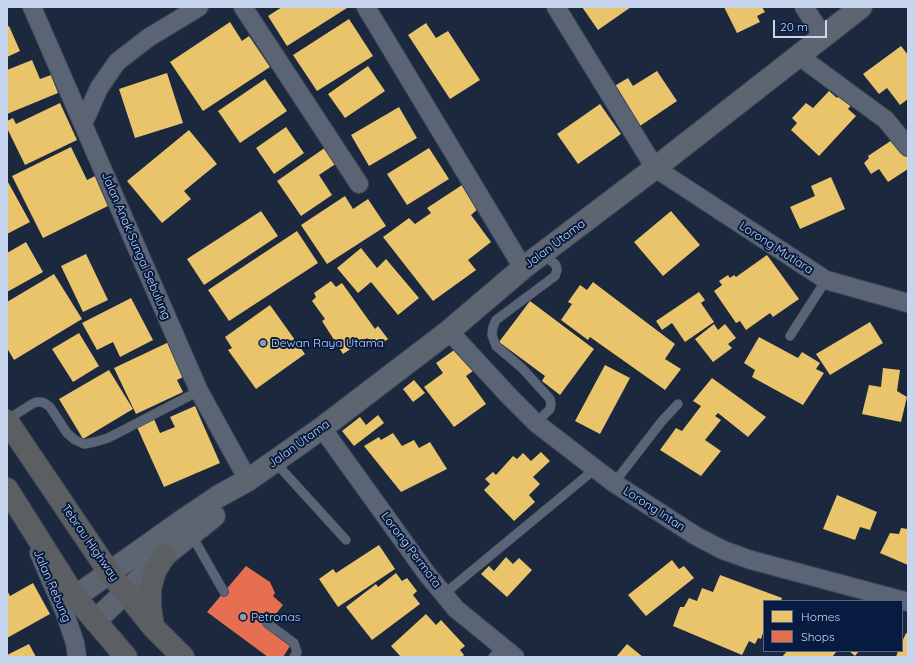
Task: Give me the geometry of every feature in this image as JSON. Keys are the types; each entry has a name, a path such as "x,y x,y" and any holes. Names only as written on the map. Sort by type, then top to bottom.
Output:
{"highway":[{"name":"Tebrau Highway","path":"7,420 109,572 153,627 183,657"},
{"path":"7,489 75,597 126,657"},
{"path":"153,627 150,606 150,588 155,571 165,555"}],"street":[{"name":"Jalan Anak Sungai Sebulung","path":"32,7 199,392 248,480"},
{"path":"83,124 99,88 117,62 148,38 199,7"},
{"path":"243,7 359,184"},
{"path":"366,7 523,268"},
{"path":"556,7 655,168"},
{"path":"804,7 823,36"},
{"name":"Jalan Utama","path":"75,597 109,572 225,507 248,480 322,428 449,331 542,253 655,168 861,7"},
{"path":"799,56 886,120 908,147"},
{"name":"Lorong Mutiara","path":"655,168 826,280 908,303"},
{"name":"Lorong Intan","path":"449,331 536,423 614,483 696,536 723,550 751,560 901,600"},
{"name":"Lorong Permata","path":"322,428 427,574 456,609 504,654"},
{"name":"Jalan Rebung","path":"23,516 64,613 75,643 77,657"},
{"name":"Jalan Utama","path":"95,621 165,555 187,528"}],"lane":[{"path":"536,423 550,409 550,399 522,368 496,346 492,335 496,320 555,276 557,270 556,265 542,253"},
{"path":"790,336 826,280"},
{"path":"7,420 32,404 42,402 50,407 74,440 84,444 108,438 199,392"},
{"path":"614,483 662,421 678,404"},
{"path":"275,462 346,540"},
{"path":"444,594 595,469"},
{"path":"187,528 224,592"},
{"path":"267,623 294,643 297,652 294,657"}],"building: Homes":[{"path":"282,7 347,8 287,46 268,16"},
{"path":"582,7 631,7 598,30"},
{"path":"724,7 762,7 765,12 757,16 760,22 737,33"},
{"path":"349,19 373,56 317,91 293,55"},
{"path":"230,22 242,41 249,36 270,67 203,111 170,62"},
{"path":"426,23 436,38 448,31 480,80 450,99 408,35"},
{"path":"9,26 20,51 7,57 7,27"},
{"path":"901,46 908,55 908,99 900,105 887,88 879,94 863,74"},
{"path":"32,60 40,79 51,75 58,93 7,114 7,70"},
{"path":"368,66 385,91 345,118 328,94"},
{"path":"657,71 677,101 637,128 611,88 628,78 633,86"},
{"path":"167,73 183,123 135,138 119,89"},
{"path":"265,79 287,111 240,143 218,111"},
{"path":"829,91 837,98 842,92 853,103 848,109 856,116 819,156 791,130 797,123 792,118 806,103 813,108"},
{"path":"60,103 77,140 25,165 7,128 7,121 13,118 16,124"},
{"path":"600,104 621,134 578,164 557,134"},
{"path":"399,107 417,138 369,166 351,135"},
{"path":"286,127 304,153 274,174 256,148"},
{"path":"189,130 217,164 184,191 191,199 162,223 127,181"},
{"path":"898,136 908,151 908,169 888,182 879,169 871,174 864,163 869,158 868,156"},
{"path":"71,147 87,180 99,174 114,203 43,238 12,176"},
{"path":"326,147 337,163 319,175 332,195 301,216 277,181"},
{"path":"429,148 449,179 407,205 387,174"},
{"path":"831,177 845,209 800,229 790,207 815,196 811,186"},
{"path":"8,182 30,222 7,234 7,183"},
{"path":"462,185 479,208 471,215 491,242 468,260 476,270 433,301 383,237 409,218 415,224 431,213 427,208"},
{"path":"345,196 353,209 368,199 386,226 327,264 301,225"},
{"path":"261,211 278,236 204,285 187,259"},
{"path":"671,211 700,245 663,276 634,242"},
{"path":"297,231 318,263 229,321 208,290"},
{"path":"26,242 43,272 7,292 7,253"},
{"path":"361,248 377,268 386,259 419,298 398,315 371,282 358,293 337,268"},
{"path":"86,254 108,300 83,312 61,266"},
{"path":"767,255 799,299 773,317 770,313 746,330 740,321 736,323 714,291 722,285 719,281 728,275 730,278 734,275 736,277"},
{"path":"54,274 82,319 14,360 7,348 7,302"},
{"path":"331,281 336,287 342,283 375,329 378,326 388,339 375,348 367,338 343,354 322,321 325,319 312,301 316,297 314,293"},
{"path":"593,282 675,344 665,359 681,369 665,390 590,337 588,340 561,320 572,304 568,302 580,285 587,290"},
{"path":"699,292 705,300 701,303 714,322 685,342 672,323 662,330 656,321"},
{"path":"131,298 153,340 120,357 113,342 97,350 82,323"},
{"path":"530,301 594,349 560,395 542,381 545,376 499,342"},
{"name":"Dewan Raya Utama","path":"270,305 305,354 256,389 228,350 232,348 225,337"},
{"path":"870,322 883,343 830,375 816,354"},
{"path":"714,324 718,330 725,324 736,338 728,344 732,348 713,362 695,339"},
{"path":"79,333 99,366 73,382 52,349"},
{"path":"759,337 798,358 802,352 820,363 816,369 824,373 803,405 752,377 755,370 744,363"},
{"path":"169,342 185,376 177,380 183,392 136,414 114,368"},
{"path":"457,348 473,371 466,376 486,404 454,427 424,387 443,373 436,363"},
{"path":"605,365 630,378 600,434 575,421"},
{"path":"883,368 900,370 897,391 907,397 901,422 862,414 869,385 881,387"},
{"path":"109,370 133,409 83,439 59,399"},
{"path":"712,378 766,417 748,437 718,413 715,416 721,420 705,440 721,451 701,476 660,450 676,428 682,431 701,406 693,401"},
{"path":"414,380 425,393 413,402 403,389"},
{"path":"195,406 220,463 164,487 137,427 154,419 160,433 175,427 170,417"},
{"path":"378,415 384,423 354,446 342,431 360,417 366,425"},
{"path":"393,433 402,446 414,440 419,448 430,442 447,469 401,492 364,446 379,437 381,440"},
{"path":"541,452 550,461 533,477 540,484 529,495 535,502 514,521 484,490 490,484 485,479 493,472 496,475 513,456 517,459 523,453 531,461"},
{"path":"837,495 877,512 870,530 860,527 855,540 823,529"},
{"path":"901,528 908,529 908,565 880,553 890,533 899,534"},
{"path":"379,545 395,569 338,607 319,579 333,569 336,573"},
{"path":"506,557 513,564 519,558 532,570 507,597 481,574 489,566 494,571"},
{"path":"672,560 679,569 684,566 694,578 646,616 628,595"},
{"path":"396,573 402,581 407,578 417,591 413,595 420,604 372,640 346,607 376,584 378,587"},
{"path":"720,575 782,598 781,600 763,600 763,633 761,639 758,638 755,644 749,641 742,655 673,626 680,607 684,607 689,598 697,601 702,588 713,592"},
{"path":"33,583 50,614 7,638 7,590 10,596"},
{"path":"426,614 436,625 441,620 465,646 460,650 464,655 462,657 401,657 391,646"},
{"path":"906,633 908,634 908,657 896,657 898,652 903,652 903,640"},
{"path":"29,644 36,657 7,657 7,655"},
{"path":"627,644 643,657 616,657"},
{"path":"786,652 836,652 832,657 782,657"},
{"path":"850,652 858,652 855,656"}],"building: Shops":[{"name":"Petronas","path":"246,566 270,582 275,593 273,596 283,605 265,627 290,646 283,657 268,657 207,612"}],"place":[{"name":"Dewan Raya Utama","path":"263,343"},
{"name":"Petronas","path":"243,617"}]}
